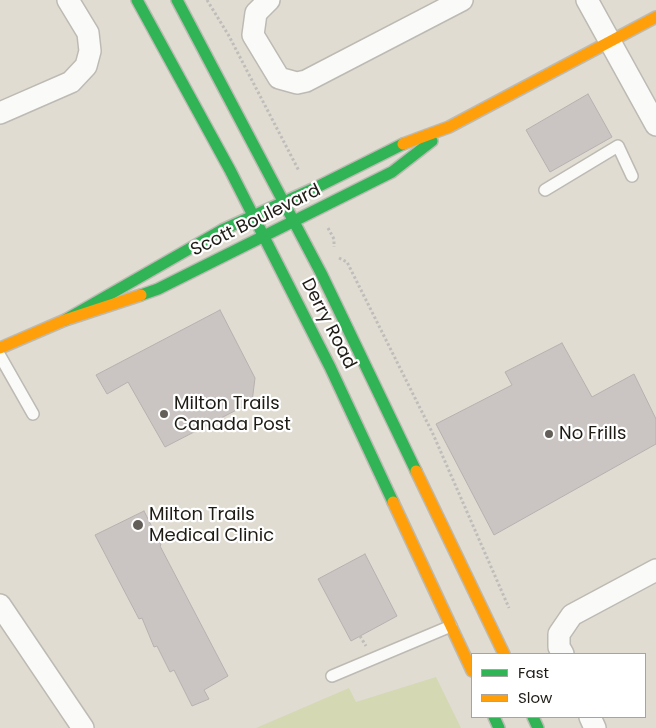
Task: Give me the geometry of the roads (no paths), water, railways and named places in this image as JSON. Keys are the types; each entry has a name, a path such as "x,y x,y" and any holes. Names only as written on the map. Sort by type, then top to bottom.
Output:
{"main road":[{"name":"Derry Road","path":"137,0 264,237 355,419 471,670"},
{"name":"Derry Road","path":"177,0 285,202 394,420 504,653"},
{"name":"Scott Boulevard","path":"65,320 222,230 285,202 390,148 449,127 656,17"},
{"name":"Scott Boulevard","path":"0,348 65,320 158,288 295,222 392,172 449,127"}],"street":[{"path":"0,114 71,82 86,66 90,51 88,33 68,0"},
{"path":"269,0 256,13 253,35 274,73 279,78 298,83 306,81 462,0"},
{"path":"587,0 656,125"},
{"path":"563,653 559,634 572,615 656,570"},
{"path":"0,605 83,728"}],"lane":[{"path":"545,190 618,146 632,176"},
{"path":"0,356 33,414"},
{"path":"332,676 451,626"}],"place":[{"name":"Milton Trails Canada Post","path":"164,414"},
{"name":"No Frills","path":"549,434"},
{"name":"Milton Trails Medical Clinic","path":"138,525"}]}
